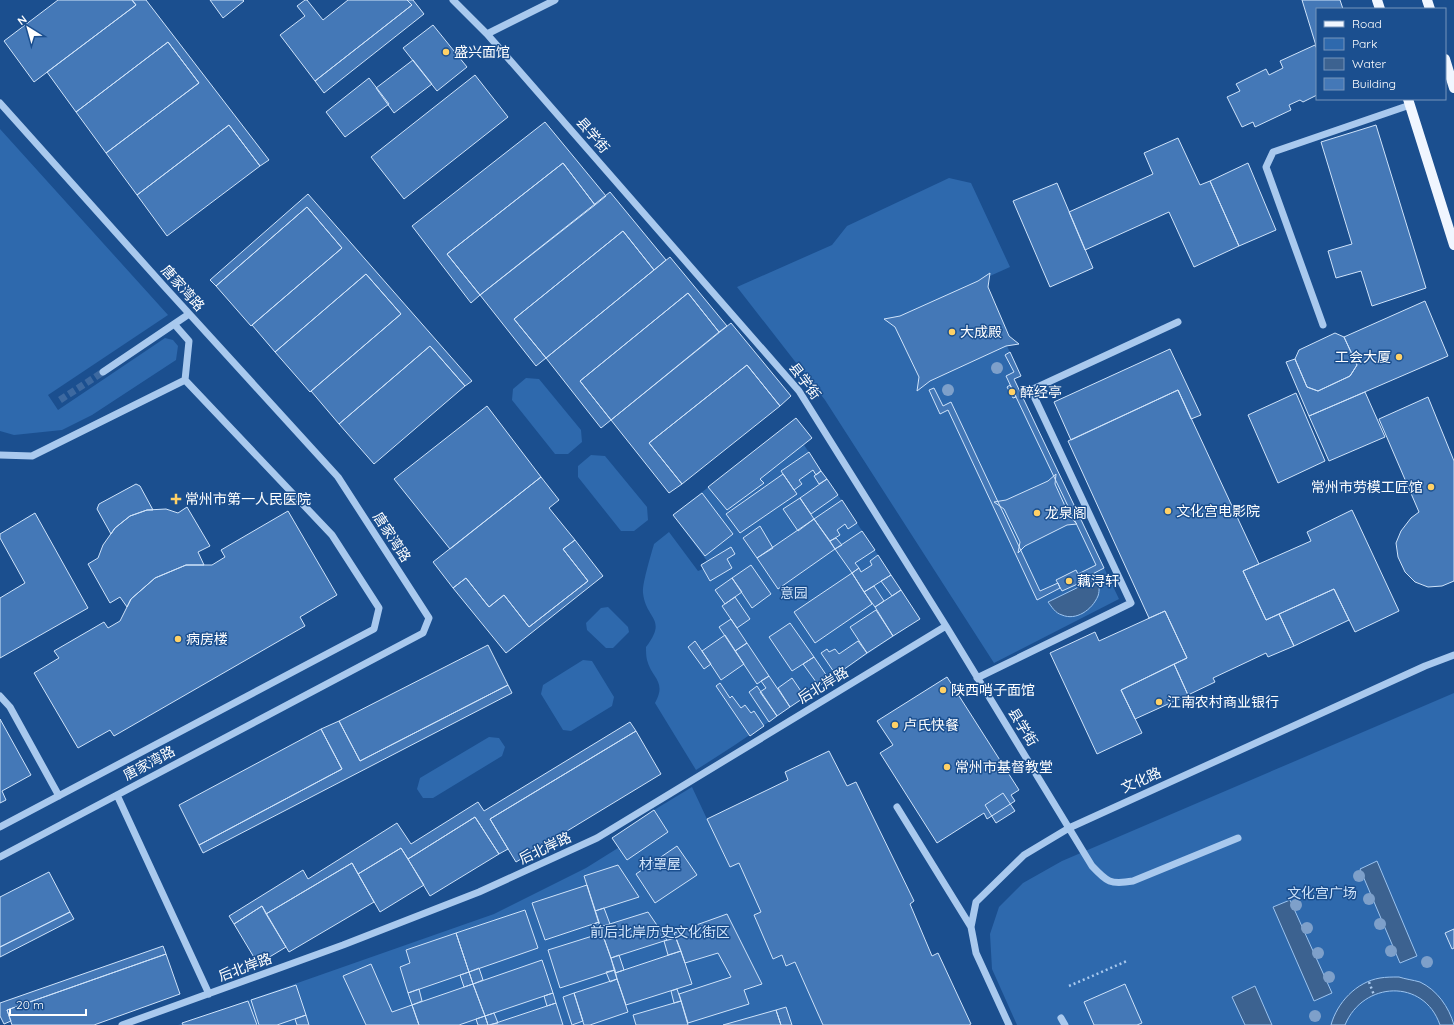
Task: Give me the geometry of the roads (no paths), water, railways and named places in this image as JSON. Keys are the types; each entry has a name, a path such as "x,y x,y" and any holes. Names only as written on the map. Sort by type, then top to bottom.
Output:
{"main road":[{"path":"1446,62 1454,88"},
{"path":"1409,102 1454,245"}],"street":[{"name":"县学街","path":"453,0 487,34 799,390 946,626 1092,866 1104,879 1118,884 1133,881 1238,838"},
{"path":"487,34 555,0"},
{"path":"1323,325 1266,167 1273,152 1409,102"},
{"name":"唐家湾路","path":"0,103 189,314 338,477 429,618 423,633 0,857"},
{"path":"103,372 189,314"},
{"path":"977,678 1131,603 1031,390 1178,322"},
{"path":"0,827 374,629 379,608 332,535 185,380 189,341 175,324"},
{"path":"0,455 32,456 185,380"},
{"name":"后北岸路","path":"122,1025 343,945 479,892 597,838 946,626"},
{"name":"文化路","path":"1009,1025 976,953 970,927 976,902 1024,855 1069,828 1430,664 1454,655"},
{"path":"0,696 10,707 59,796"},
{"path":"116,795 208,994"},
{"path":"897,807 970,927"}],"water":[{"path":"1097,578 1099,587 1098,596 1092,606 1083,613 1073,617 1062,615 1048,602"},
{"path":"1377,861 1417,956 1400,963 1360,869"},
{"path":"1290,900 1332,993 1314,1001 1273,907"},
{"path":"1399,977 1420,982 1437,994 1446,1006 1454,1025 1440,1025 1432,1010 1421,999 1408,993 1393,991 1379,993 1365,1000 1354,1010 1345,1025 1331,1025 1343,1002 1363,984 1371,980"},
{"path":"1255,986 1272,1025 1245,1025 1232,997"}],"tunnel":[{"path":"60,400 103,372"}],"place":[{"name":"盛兴面馆","path":"446,52"},
{"name":"大成殿","path":"952,332"},
{"name":"工会大厦","path":"1399,357"},
{"name":"醉经亭","path":"1012,392"},
{"name":"常州市劳模工匠馆","path":"1431,487"},
{"name":"常州市第一人民医院","path":"176,499"},
{"name":"文化宫电影院","path":"1168,511"},
{"name":"龙泉阁","path":"1037,513"},
{"name":"藕浔轩","path":"1069,581"},
{"name":"病房楼","path":"178,639"},
{"name":"陕西哨子面馆","path":"943,690"},
{"name":"江南农村商业银行","path":"1159,702"},
{"name":"卢氏快餐","path":"895,725"},
{"name":"常州市基督教堂","path":"947,767"}],"park label":[{"name":"意园","path":"794,593"},
{"name":"材罩屋","path":"660,864"},
{"name":"文化宫广场","path":"1322,893"},
{"name":"前后北岸历史文化街区","path":"660,932"}]}
